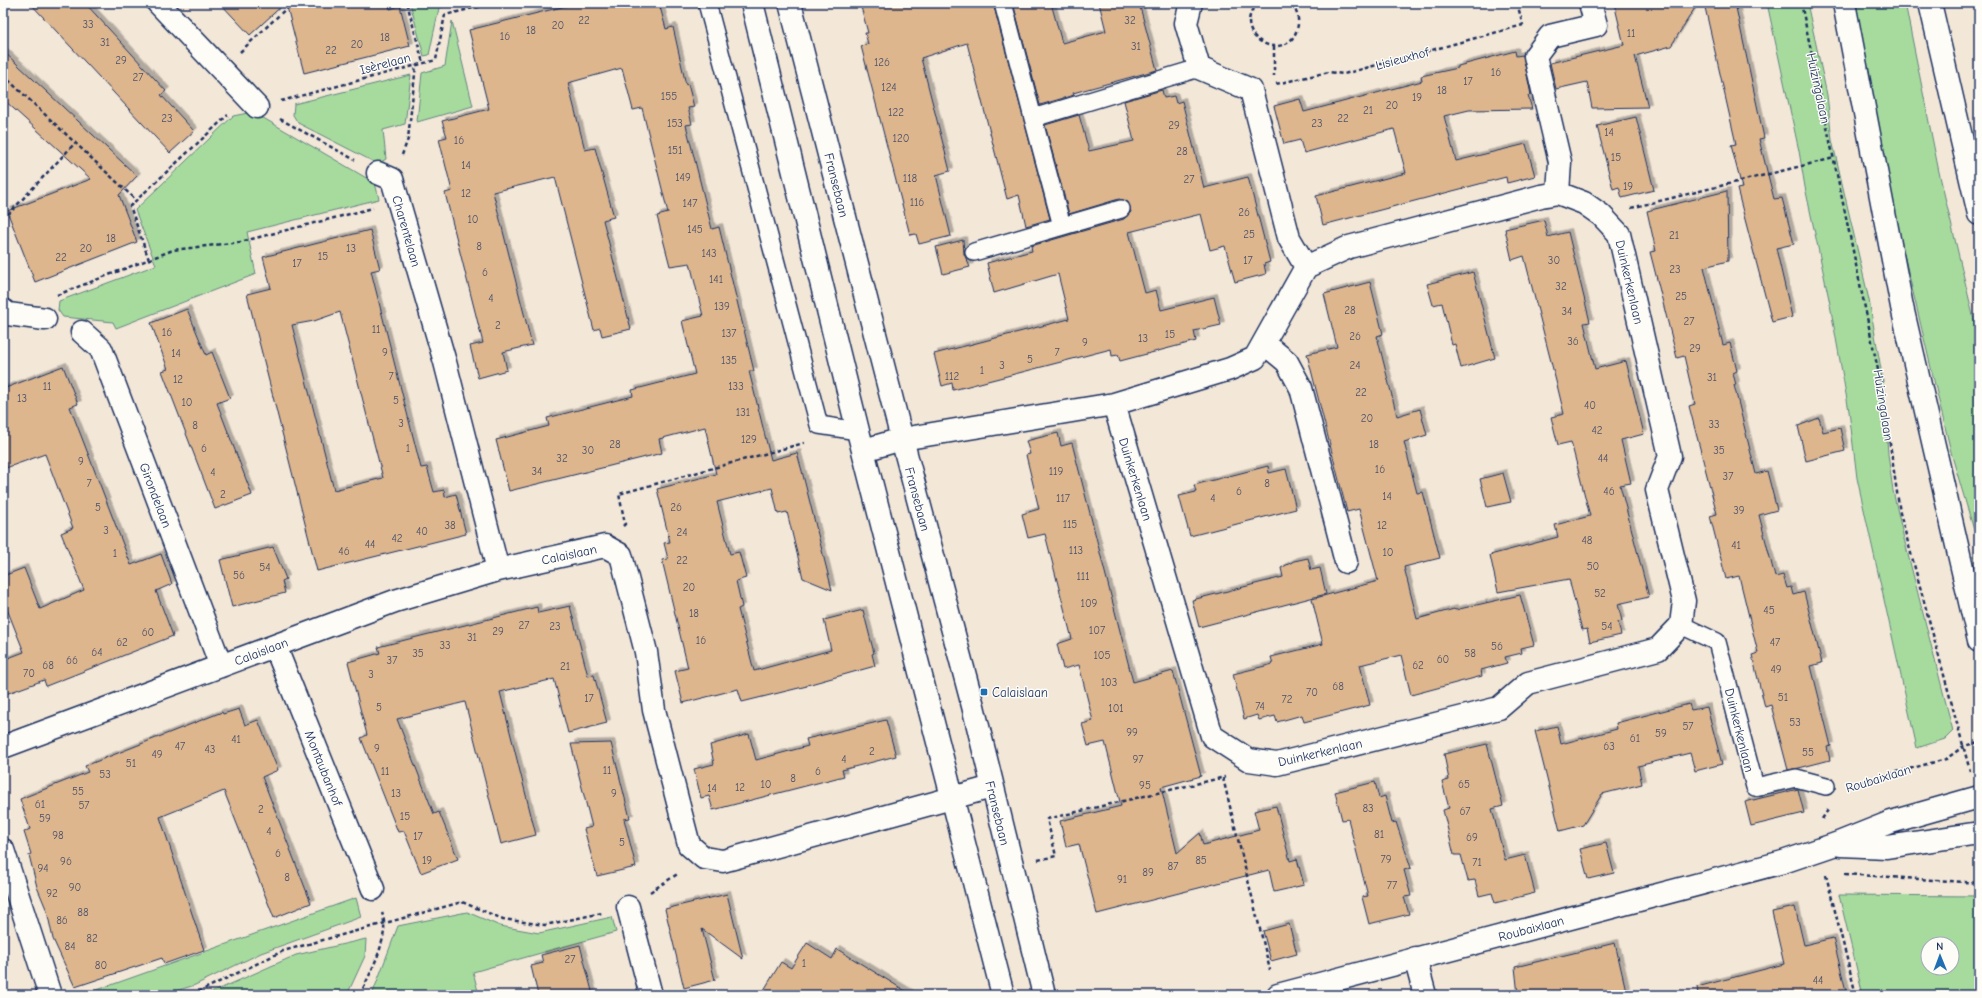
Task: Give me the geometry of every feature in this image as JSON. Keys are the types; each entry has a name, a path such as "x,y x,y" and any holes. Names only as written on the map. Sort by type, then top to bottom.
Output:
{"street":[{"path":"158,3 253,102"},
{"path":"752,3 861,441 1003,995"},
{"name":"Fransebaan","path":"790,3 902,439 973,706 1011,867 1044,995"},
{"path":"861,441 902,439 1114,404 1230,369 1255,358 1306,267 1289,238 1251,90 1200,68 1186,23 1191,3"},
{"path":"1558,194 1560,162 1535,56 1550,36 1596,25 1590,3"},
{"path":"1844,3 1902,307 1973,604 1979,641"},
{"path":"1930,3 1979,214"},
{"name":"Charentelaan","path":"385,176 398,202 445,362 498,570"},
{"name":"Duinkerkenlaan","path":"1114,404 1212,736 1249,760 1277,764 1499,708 1528,683 1658,649 1680,625 1684,601 1657,490 1670,456 1619,234 1601,215 1584,202 1558,194 1541,196 1348,247 1306,267"},
{"path":"3,310 8,314 45,319"},
{"name":"Girondelaan","path":"82,332 101,349 221,666"},
{"path":"1264,343 1287,362 1301,388 1346,562"},
{"name":"Calaislaan","path":"3,747 395,600 498,570 605,546 621,555 646,652 654,710 689,845 704,858 723,861 992,787"},
{"name":"Montaubanhof","path":"275,646 373,889"},
{"name":"Roubaixlaan","path":"1278,995 1783,862 1836,844 1891,822 1978,797"},
{"name":"Roubaixlaan","path":"1836,844 1887,847 1979,833"},
{"path":"3,850 50,995"},
{"path":"628,907 651,995"},
{"path":"1416,958 1425,995"}],"lane":[{"path":"707,3 819,425 861,441"},
{"path":"1003,3 1062,226"},
{"path":"1033,118 1200,68"},
{"path":"974,252 1120,209"},
{"name":"Duinkerkenlaan","path":"1680,625 1718,642 1755,788 1796,778 1834,786"}],"path":[{"path":"222,70 292,3"},
{"path":"407,3 423,63"},
{"name":"Isèrelaan","path":"253,102 436,60 445,15 483,4 494,3"},
{"path":"1257,3 1250,16 1251,30 1260,42 1274,46 1288,42 1297,31 1298,16 1290,3"},
{"path":"1517,3 1523,25 1550,36"},
{"name":"Huizingalaan","path":"1801,3 1882,389 1900,513 1978,797"},
{"name":"Lisieuxhof","path":"1274,46 1274,84 1329,72 1344,74 1523,25"},
{"path":"149,260 130,206 253,102 385,176 408,139 416,65"},
{"path":"3,75 136,200"},
{"path":"3,220 75,143"},
{"path":"1601,215 1834,158"},
{"path":"53,297 173,250 240,242 398,202"},
{"path":"605,546 625,524 619,494 808,442 819,425"},
{"name":"Roubaixlaan","path":"1834,786 1946,759 1964,746 1979,742"},
{"path":"1011,867 1056,856 1047,819 1231,776"},
{"path":"1223,778 1271,972"},
{"path":"1818,824 1830,806"},
{"path":"1826,873 1856,995"},
{"path":"360,995 379,952 385,922 373,889"},
{"path":"192,995 283,951 462,902 503,919 545,926 628,907"}],"green space":[{"path":"410,3 458,3 439,8 429,55 424,56"},
{"path":"1767,3 1807,3 1827,95 1832,140 1869,300 1883,381 1888,454 1893,491 1953,731 1945,739 1917,748 1857,478 1849,411 1829,299"},
{"path":"1853,3 1905,3 1939,172 1979,341 1979,547 1952,456 1878,145"},
{"path":"452,21 473,106 417,122 422,73 445,66"},
{"path":"411,75 405,124 383,130 386,159 378,164 298,123 293,115 294,104"},
{"path":"253,112 375,183 379,199 247,232 256,274 116,328 113,322 63,317 58,310 59,301 156,265 135,210 233,116"},
{"path":"1839,895 1979,896 1979,995 1863,995"},
{"path":"356,898 361,917 261,953 195,985 163,995 83,995"},
{"path":"467,912 500,926 539,933 612,917 616,932 473,972 479,995 372,995 398,926"},
{"path":"366,939 365,956 347,995 206,995 296,955"}],"building":[{"path":"30,3 85,3 166,91 161,95 194,131 170,153"},
{"path":"220,3 285,3 250,35"},
{"path":"286,3 388,3 390,9 400,6 410,46 304,73"},
{"path":"578,3 659,3 666,29 673,27 686,85 688,84 694,107 688,108 692,124 686,125 712,229 719,227 754,371 749,371 771,460 797,453 802,471 832,590 803,578 787,512 778,514 772,488 717,502 730,554 739,552 746,578 736,581 742,607 738,609 754,671 831,650 824,620 863,610 874,653 872,654 875,666 807,686 742,702 738,689 683,703 675,671 688,668 662,560 668,559 664,543 670,542 657,489 716,474 705,427 659,439 662,453 509,491 496,440 549,426 547,418 633,396 632,390 695,374 682,321 703,316 690,263 670,266 657,216 668,213 642,108 633,110 622,68 568,83 585,150 595,148 614,217 603,220 631,329 602,336 600,328 594,330 555,177 493,192 532,345 503,352 507,370 478,378 470,346 483,343 445,193 452,191 439,139 447,137 442,121 489,109 469,30"},
{"path":"860,3 993,3 1050,219 1026,226 1019,195 1007,199 967,43 921,58 950,171 936,175 951,236 919,244 916,234 910,235 861,46 868,44 865,33 868,33"},
{"path":"1013,3 1051,3 1062,43 1106,31 1099,3 1139,3 1157,70 1073,93 1074,95 1040,105"},
{"path":"1614,3 1698,3 1671,46 1635,56 1648,107 1592,108 1587,82 1556,89 1550,63 1624,45"},
{"path":"1704,3 1735,3 1764,138 1759,139 1774,199 1782,198 1794,244 1776,248 1792,317 1772,322 1737,189 1742,188 1731,145 1736,144"},
{"path":"3,51 137,176 119,195 137,242 35,282 7,211 91,179 3,99"},
{"path":"1515,51 1516,56 1523,55 1531,95 1528,96 1532,109 1469,110 1444,116 1456,161 1526,144 1535,176 1507,183 1506,177 1323,225 1316,196 1406,173 1394,129 1304,153 1300,140 1284,144 1274,106 1300,99 1304,112 1422,81 1421,76 1458,68 1458,66"},
{"path":"1162,90 1164,98 1174,96 1176,103 1182,101 1204,188 1248,177 1270,262 1264,264 1266,274 1235,282 1225,246 1210,250 1201,214 1129,232 1145,293 1156,290 1161,310 1214,297 1221,325 1194,331 1196,341 1120,361 1118,355 1112,356 1111,349 953,390 952,383 942,386 934,354 1069,319 1058,274 994,293 987,263 1032,251 1031,246 1124,219 1131,212 1128,202 1119,199 1069,214 1045,125 1079,115 1089,151 1134,141 1124,101"},
{"path":"1636,117 1654,190 1622,198 1619,187 1613,189 1597,126"},
{"path":"1727,191 1728,261 1704,267 1723,345 1730,343 1737,371 1733,373 1736,385 1734,385 1756,474 1767,471 1777,510 1759,515 1775,577 1783,575 1787,588 1791,587 1793,595 1804,592 1822,663 1811,666 1831,746 1827,747 1830,760 1788,770 1771,705 1765,707 1752,655 1758,653 1739,576 1726,579 1710,516 1717,514 1689,406 1695,404 1684,356 1677,358 1650,252 1656,251 1647,211"},
{"path":"1544,220 1548,237 1568,232 1590,322 1584,323 1595,369 1626,361 1644,434 1621,440 1631,483 1620,485 1649,597 1618,604 1622,621 1618,622 1621,635 1590,642 1587,629 1582,630 1569,579 1498,592 1490,555 1558,537 1555,525 1590,516 1571,442 1558,445 1551,417 1564,414 1524,256 1512,260 1505,229"},
{"path":"370,230 380,269 371,271 421,468 427,467 434,492 444,490 445,497 456,494 466,534 317,571 247,294 271,288 263,257","holes":["340,312 383,478 334,490 292,325 314,321"]},
{"path":"963,240 964,254 970,267 943,274 936,247"},
{"path":"1473,272 1495,358 1461,368 1455,344 1452,345 1442,303 1433,305 1427,284"},
{"path":"1370,282 1383,334 1377,336 1397,416 1420,409 1427,435 1404,442 1417,493 1423,492 1440,558 1404,567 1417,619 1454,609 1520,595 1534,645 1521,648 1522,653 1505,657 1507,663 1481,670 1482,676 1411,695 1401,655 1360,665 1370,705 1304,722 1302,715 1277,722 1275,716 1259,720 1257,715 1244,719 1233,674 1273,664 1271,657 1323,644 1312,599 1378,581 1359,509 1347,512 1307,354 1337,347 1324,294"},
{"path":"187,309 206,355 212,352 230,398 217,403 252,495 215,509 162,371 168,369 151,323"},
{"path":"63,366 78,404 70,407 131,565 161,554 172,584 156,591 173,636 46,686 44,680 3,695 3,660 24,652 3,599 3,576 24,568 40,609 84,590 61,533 73,528 45,454 3,469 3,389"},
{"path":"1819,418 1823,432 1840,428 1845,451 1806,461 1798,426"},
{"path":"1058,433 1061,446 1072,443 1133,682 1173,671 1201,776 1161,787 1177,853 1200,833 1203,845 1259,830 1254,811 1276,806 1290,861 1297,859 1304,885 1274,892 1269,870 1097,914 1079,844 1066,847 1060,821 1121,806 1105,742 1088,746 1082,724 1093,721 1079,665 1063,669 1057,644 1072,639 1045,534 1028,538 1022,514 1039,509 1026,455 1030,454 1026,441"},
{"path":"1268,466 1269,473 1286,469 1296,509 1190,536 1179,496 1196,492 1194,485"},
{"path":"1503,473 1511,502 1487,507 1480,479"},
{"path":"273,547 286,579 282,581 285,593 232,607 220,560"},
{"path":"1308,558 1311,570 1320,568 1326,594 1199,627 1192,600 1283,577 1281,568 1294,561"},
{"path":"570,606 588,676 594,675 607,723 568,733 554,679 500,692 536,835 501,844 465,702 397,719 434,814 439,812 458,859 421,873 404,831 398,832 361,738 367,735 348,662 380,653 378,647 409,639 537,607 538,613"},
{"path":"1689,704 1691,710 1707,707 1722,764 1695,771 1690,753 1638,766 1642,784 1602,794 1583,825 1560,831 1535,731 1557,726 1561,744 1617,729 1616,723"},
{"path":"239,709 245,725 258,720 278,770 262,777 311,903 274,918 224,791 160,817 204,950 164,964 162,958 75,987 53,939 47,911 37,887 29,855 31,854 24,832 30,829 20,799 88,772 85,766 222,712 223,714"},
{"path":"886,720 896,756 842,770 844,776 713,810 709,796 701,798 694,769 714,764 710,745 749,734 756,760 808,746 806,739"},
{"path":"611,743 630,818 624,819 636,867 597,876 584,829 592,827 571,744"},
{"path":"1487,744 1503,806 1492,809 1505,860 1525,855 1535,893 1495,903 1492,893 1479,896 1475,880 1468,881 1461,855 1454,855 1443,810 1449,808 1442,782 1449,780 1444,754"},
{"path":"1375,782 1379,798 1385,796 1392,823 1396,822 1411,868 1404,870 1411,896 1404,897 1409,914 1369,924 1362,897 1368,896 1348,819 1342,820 1335,792"},
{"path":"1798,789 1804,813 1751,826 1745,802"},
{"path":"1606,843 1614,873 1588,879 1580,849"},
{"path":"727,894 743,959 702,929 715,980 684,988 665,909"},
{"path":"1795,907 1804,945 1833,938 1847,995 1698,995 1697,987 1784,964 1772,912"},
{"path":"1289,924 1297,954 1271,961 1263,931"},
{"path":"807,943 832,959 837,949 912,995 761,995 781,962 791,968"},
{"path":"1615,943 1627,995 1518,995 1515,967"},
{"path":"580,945 593,995 538,995 531,966 543,963 541,955"}],"place":[{"name":"Calaislaan","path":"984,692"}]}
